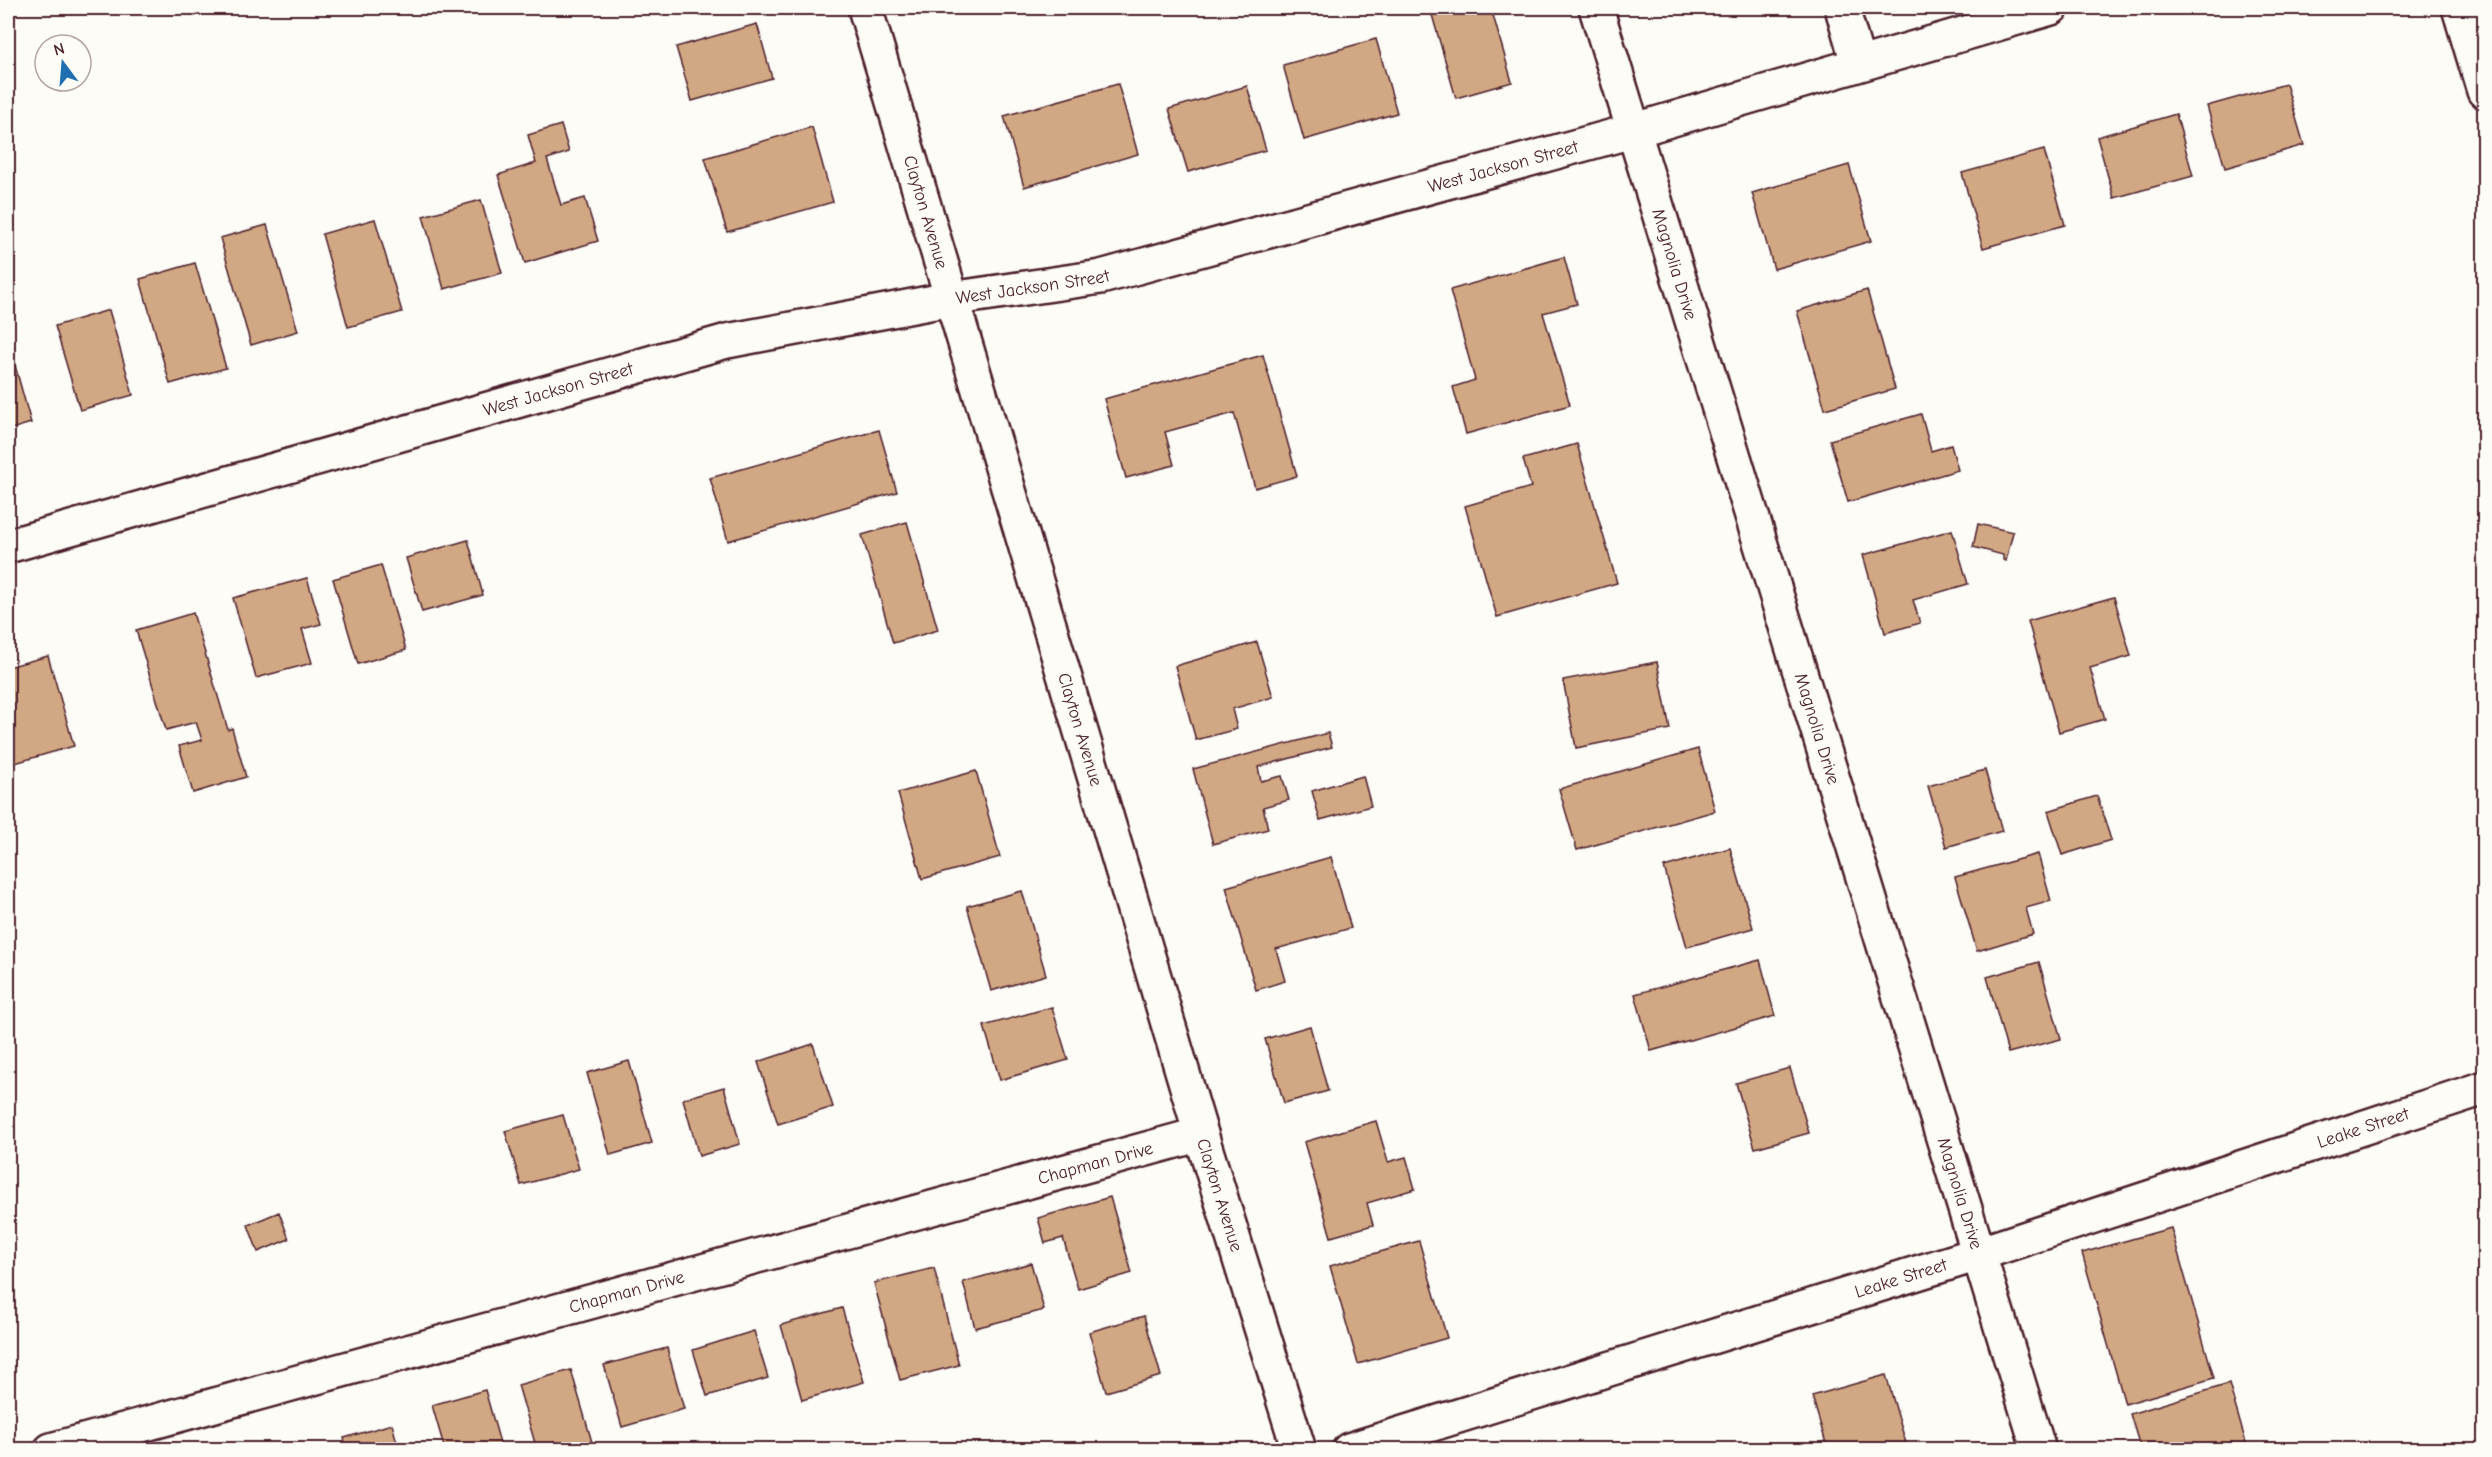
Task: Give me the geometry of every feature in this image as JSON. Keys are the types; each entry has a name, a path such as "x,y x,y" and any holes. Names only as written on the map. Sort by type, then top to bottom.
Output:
{"street":[{"name":"Clayton Avenue","path":"865,8 1201,1134 1299,1449"},
{"name":"Magnolia Drive","path":"1596,8 2039,1449"},
{"path":"1842,8 1858,63"},
{"name":"West Jackson Street","path":"8,546 727,340 950,299 1101,277 1632,131 2051,8"},
{"path":"2459,8 2484,91"},
{"name":"Leake Street","path":"1349,1449 1978,1254 2484,1088"},
{"name":"Chapman Drive","path":"51,1449 1201,1134"}],"building":[{"path":"1430,8 1491,8 1512,82 1456,98"},
{"path":"757,24 772,78 692,101 676,47"},
{"path":"1376,39 1397,113 1304,140 1283,65"},
{"path":"1118,84 1138,154 1024,187 1004,116"},
{"path":"2286,84 2304,145 2225,168 2207,106"},
{"path":"1247,86 1266,150 1188,172 1169,109"},
{"path":"2176,114 2193,176 2114,198 2097,137"},
{"path":"561,125 569,152 547,159 561,205 585,198 598,241 525,263 498,175 536,163 528,135"},
{"path":"812,127 833,202 727,232 705,158"},
{"path":"2044,150 2065,225 1983,248 1962,173"},
{"path":"1849,165 1871,241 1774,269 1752,193"},
{"path":"481,200 502,273 444,289 423,216"},
{"path":"375,219 402,312 348,327 322,234"},
{"path":"267,225 298,331 251,345 220,238"},
{"path":"1564,257 1577,304 1543,313 1570,405 1466,434 1453,387 1475,380 1450,290"},
{"path":"195,263 226,368 170,384 140,279"},
{"path":"1867,290 1895,389 1825,409 1797,311"},
{"path":"109,310 133,395 80,410 55,326"},
{"path":"8,340 31,423 8,430"},
{"path":"1263,355 1297,476 1255,488 1234,413 1165,432 1174,465 1126,478 1104,399"},
{"path":"1921,414 1931,451 1951,445 1958,470 1848,502 1830,440"},
{"path":"879,430 897,492 728,541 710,478"},
{"path":"1577,444 1617,583 1497,617 1465,506 1531,487 1523,459"},
{"path":"907,522 938,630 893,643 862,535"},
{"path":"1978,524 2013,532 2006,561 2003,560 2003,555 1973,547"},
{"path":"1952,530 1968,584 1913,600 1920,623 1885,633 1863,555"},
{"path":"468,540 483,595 422,612 406,558"},
{"path":"381,565 406,650 358,664 333,579"},
{"path":"307,578 321,624 302,629 312,663 256,678 233,598"},
{"path":"2114,597 2131,656 2090,668 2105,719 2059,732 2028,621"},
{"path":"193,613 228,730 232,728 246,777 193,793 179,746 202,740 196,722 166,730 136,630"},
{"path":"1257,642 1273,697 1232,709 1237,729 1196,740 1175,666"},
{"path":"48,656 74,746 8,765 8,667"},
{"path":"1657,662 1670,729 1576,748 1563,680"},
{"path":"1328,733 1332,747 1258,767 1261,781 1282,776 1289,800 1263,807 1268,829 1213,844 1193,769"},
{"path":"1698,749 1715,811 1577,850 1559,789"},
{"path":"1985,770 2002,831 1946,847 1928,786"},
{"path":"976,771 1000,857 922,879 898,793"},
{"path":"1363,776 1371,806 1320,820 1312,791"},
{"path":"2097,796 2111,840 2062,855 2048,811"},
{"path":"1730,848 1753,928 1687,947 1664,867"},
{"path":"2038,854 2051,901 2026,908 2033,934 1977,951 1955,877"},
{"path":"1331,857 1351,928 1276,949 1285,981 1256,990 1226,887"},
{"path":"1022,891 1046,975 991,991 967,906"},
{"path":"1760,960 1775,1016 1651,1051 1635,994"},
{"path":"2039,962 2061,1039 2008,1053 1987,977"},
{"path":"1052,1007 1068,1060 1000,1080 984,1026"},
{"path":"1310,1026 1328,1091 1284,1103 1265,1039"},
{"path":"813,1044 833,1107 778,1124 758,1062"},
{"path":"629,1061 652,1143 610,1155 587,1073"},
{"path":"1790,1068 1809,1133 1755,1148 1736,1083"},
{"path":"724,1087 740,1144 699,1156 683,1099"},
{"path":"563,1115 579,1169 521,1185 505,1131"},
{"path":"1376,1121 1388,1162 1406,1157 1415,1189 1367,1203 1373,1225 1331,1237 1304,1142"},
{"path":"1110,1197 1132,1273 1078,1289 1063,1238 1045,1243 1038,1218"},
{"path":"279,1212 289,1239 258,1252 248,1225"},
{"path":"2171,1228 2214,1378 2125,1404 2082,1253"},
{"path":"1419,1241 1447,1338 1358,1364 1330,1266"},
{"path":"1031,1263 1044,1310 975,1328 963,1282"},
{"path":"934,1268 959,1365 900,1380 874,1283"},
{"path":"842,1308 864,1382 802,1400 781,1325"},
{"path":"1144,1316 1161,1376 1106,1392 1089,1332"},
{"path":"754,1331 768,1378 707,1396 693,1350"},
{"path":"667,1348 684,1409 622,1427 604,1365"},
{"path":"571,1370 592,1442 565,1450 537,1450 518,1385"},
{"path":"1886,1375 1908,1450 1828,1450 1812,1396"},
{"path":"2229,1384 2248,1450 2141,1450 2130,1414"},
{"path":"485,1390 502,1450 445,1450 432,1405"},
{"path":"392,1424 399,1450 347,1450 344,1438"}]}
